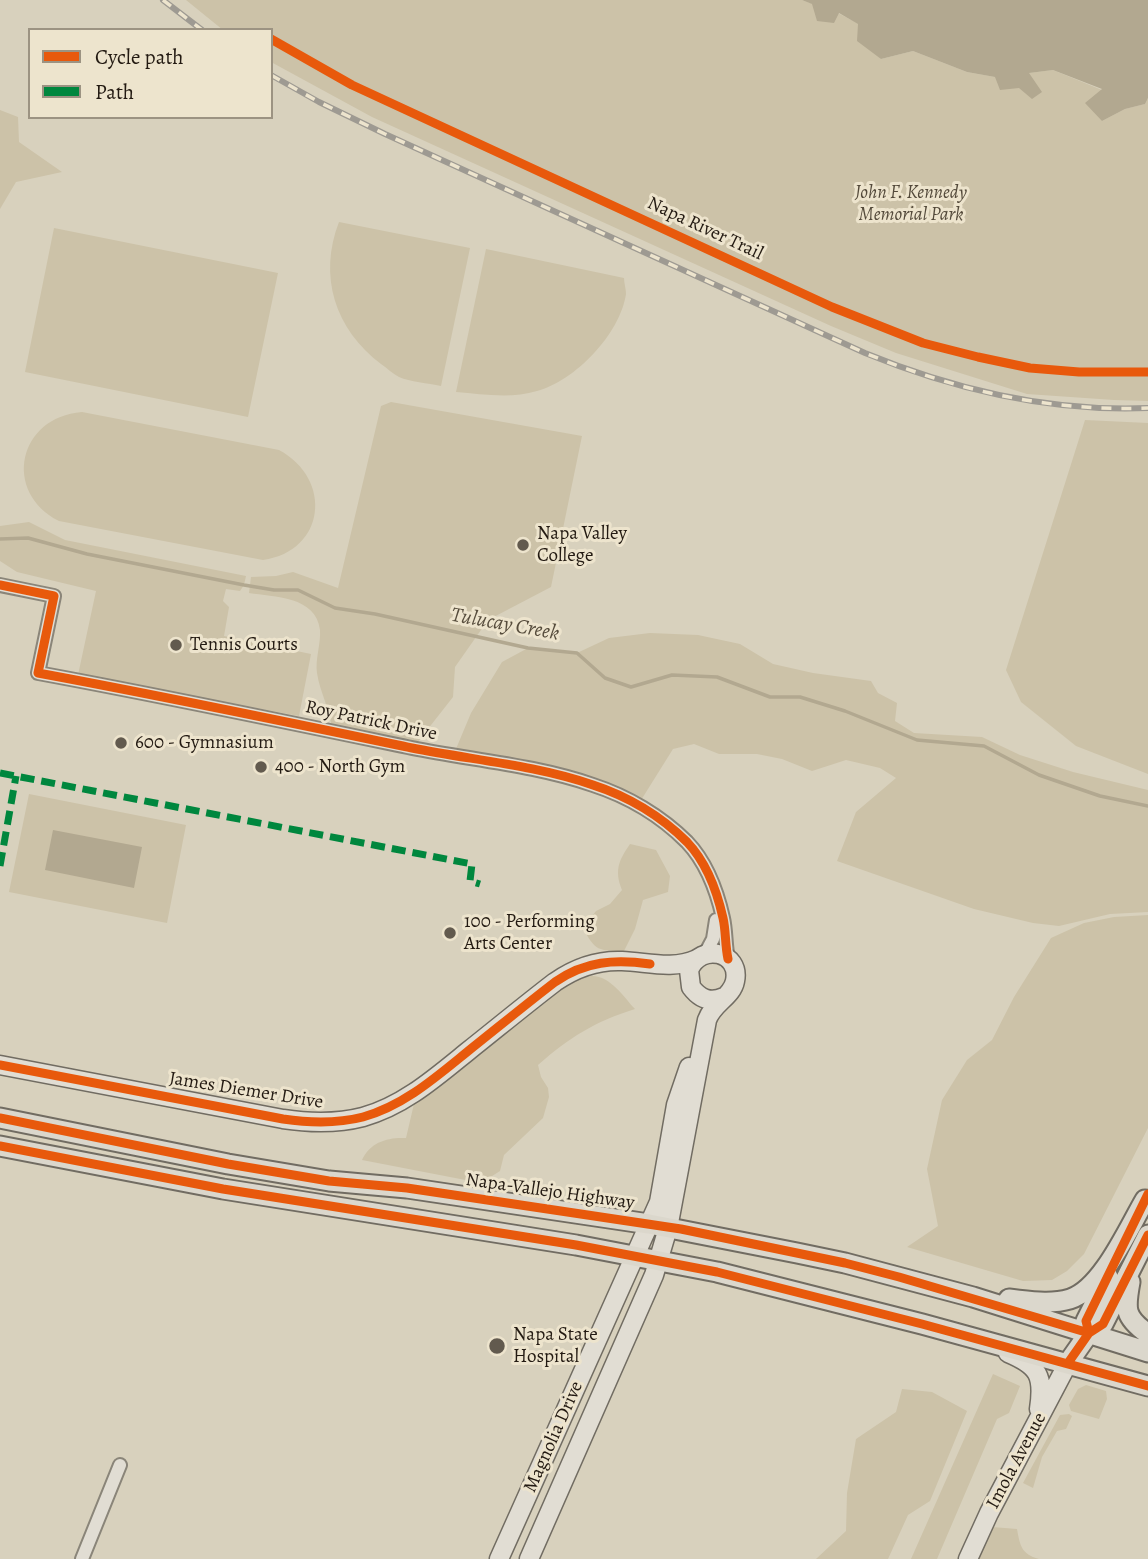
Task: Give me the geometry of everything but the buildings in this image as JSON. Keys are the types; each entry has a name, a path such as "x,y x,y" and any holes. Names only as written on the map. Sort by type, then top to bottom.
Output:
{"main road":[{"name":"Napa-Vallejo Highway","path":"0,1118 228,1164 329,1181 407,1188 658,1226 845,1263 948,1290 1148,1352"},
{"path":"0,1146 223,1189 521,1236 717,1272 1148,1385"},
{"path":"948,1290 1034,1302 1073,1298 1087,1289 1105,1268 1147,1197"},
{"path":"1089,1334 1086,1321 1147,1197"},
{"path":"1068,1363 1089,1334 1103,1324 1148,1235"},
{"path":"1139,1253 1130,1281 1127,1311 1134,1323 1148,1334"}],"street":[{"name":"Roy Patrick Drive","path":"0,585 54,596 38,673 437,753 536,770 594,785 638,805 679,835 704,864 723,919 723,936 728,959"},
{"name":"Roy Patrick Drive","path":"701,956 715,933 717,898"},
{"path":"701,956 718,953 728,959"},
{"name":"James Diemer Drive","path":"0,1065 283,1119 320,1123 348,1120 387,1108 411,1095 555,982 573,971 587,965 615,961 674,966 701,956"},
{"name":"Magnolia Drive","path":"529,1559 658,1262 660,1202 676,1105 691,1061 700,1011 689,974 691,966 701,956"},
{"name":"Magnolia Drive","path":"499,1559 635,1257 658,1226 707,1020 714,1006 732,990 736,980 735,970 728,959"},
{"name":"James Diemer Drive","path":"650,964 673,972 684,979 694,991"},
{"path":"694,991 712,1000 724,997"},
{"path":"607,1319 630,1330"},
{"path":"973,1338 1021,1359 1036,1370 1042,1385 1036,1425"},
{"name":"Imola Avenue","path":"968,1559 989,1513 1068,1363"},
{"path":"82,1559 120,1465"}],"green space":[{"name":"John F. Kennedy Memorial Park","path":"186,0 802,0 859,24 881,59 913,51 967,72 995,77 1053,70 1102,90 1102,121 1125,109 1145,104 1148,98 1148,401 1027,394 896,353 372,117 273,63 273,28 221,28"},
{"path":"0,110 18,117 19,142 62,172 16,182 0,209"},
{"path":"339,222 470,248 441,386 397,376 365,350 352,335 335,300 331,281 330,262"},
{"path":"54,228 278,273 248,417 25,372"},
{"path":"486,249 624,278 626,294 622,309 605,340 580,366 551,386 517,395 456,392"},
{"path":"391,402 582,436 551,587 488,620 455,667 453,697 413,748 332,731 317,673 320,630 317,619 311,610 292,600 249,593 251,577 293,572 338,588 381,406"},
{"path":"82,412 279,450 296,463 308,478 314,495 315,512 310,529 300,543 284,554 263,560 59,521 41,508 30,492 24,475 25,458 32,441 43,427 60,417"},
{"path":"1085,420 1148,423 1148,774 1076,746 1021,702 1006,670"},
{"name":"Tennis Courts","path":"29,522 65,540 246,576 240,591 226,589 223,601 229,607 224,636 311,654 299,716 78,675 96,591 17,572 0,561 0,526"},
{"path":"650,633 698,635 740,644 773,664 871,681 878,693 897,703 895,721 914,733 982,737 1020,755 1073,772 1148,790 1148,912 1110,914 1059,926 1033,923 974,909 837,861 856,812 896,778 880,768 846,760 812,771 782,759 757,754 719,754 694,744 673,749 638,805 594,785 453,756 471,713 502,662 528,648 577,653 609,638"},
{"path":"29,794 186,825 167,923 9,892"},
{"path":"630,844 656,850 670,876 668,892 643,900 635,929 624,951 603,950 591,941 583,928 596,911 610,904 622,890 618,877 619,866"},
{"path":"1148,915 1148,1128 1084,1254 1067,1271 1052,1280 1023,1281 907,1247 938,1226 927,1169 942,1100 967,1060 992,1040 1014,997 1051,938 1084,923 1114,917"},
{"path":"563,976 575,979 597,976 604,979 616,987 635,1009 583,1031 538,1065 549,1097 543,1118 504,1155 500,1171 481,1183 362,1160 370,1149 380,1142 406,1138 417,1091"},
{"path":"993,1374 1020,1386 1009,1413 997,1419 937,1559 911,1559"},
{"path":"1086,1385 1106,1391 1107,1399 1099,1419 1071,1411 1069,1405 1078,1389"},
{"path":"902,1389 932,1392 967,1411 930,1501 908,1515 888,1559 816,1559 846,1531 847,1493 856,1439 896,1412"},
{"path":"1060,1415 1072,1416 1066,1429 1057,1431 1042,1457 1033,1488 1023,1483"},
{"path":"992,1527 1017,1529 1022,1548 1039,1559 976,1559"}],"shaded area":[{"path":"802,0 1148,0 1148,98 1145,104 1125,109 1102,121 1085,103 1102,89 1053,70 1029,73 1042,92 1032,99 1019,88 1000,90 995,77 967,72 913,51 881,59 857,41 858,24 839,13 834,23 817,21 812,4"},
{"path":"53,830 142,847 134,888 45,870"}],"waterway":[{"name":"Tulucay Creek","path":"0,539 28,538 87,554 244,585 274,590 298,590 335,608 375,614 528,648 577,653 605,678 631,687 672,675 717,677 770,697 800,697 845,711 917,740 984,746 1039,775 1100,796 1148,806"}],"railway":[{"path":"163,0 199,28"},
{"path":"273,76 385,134 865,353 899,366 933,378 1003,396 1075,406 1148,408"}],"marked path":[{"path":"0,773 472,864 470,881 480,884"},
{"path":"0,866 16,776"}],"cycle path":[{"name":"Napa River Trail","path":"273,40 352,85 832,307 923,343 1030,368 1079,372 1148,372"},
{"path":"0,585 54,596 38,673 412,748 549,772 593,785 631,801 655,815 677,833 700,859 710,877 721,908 728,959"},
{"path":"0,1065 283,1119 343,1121 378,1112 418,1090 566,975 601,963 650,964"},
{"path":"0,1118 228,1164 329,1181 407,1188 681,1229 845,1263 1089,1333"},
{"path":"0,1146 223,1189 576,1245 717,1272 922,1324 1148,1386"},
{"path":"1089,1333 1086,1321 1148,1194"},
{"path":"1068,1363 1089,1333 1103,1324 1148,1235"}],"place":[{"name":"Napa Valley College","path":"523,545"},
{"name":"Tennis Courts","path":"176,645"},
{"name":"600 - Gymnasium","path":"121,743"},
{"name":"400 - North Gym","path":"261,767"},
{"name":"100 - Performing Arts Center","path":"450,933"},
{"name":"Napa State Hospital","path":"497,1346"}]}
